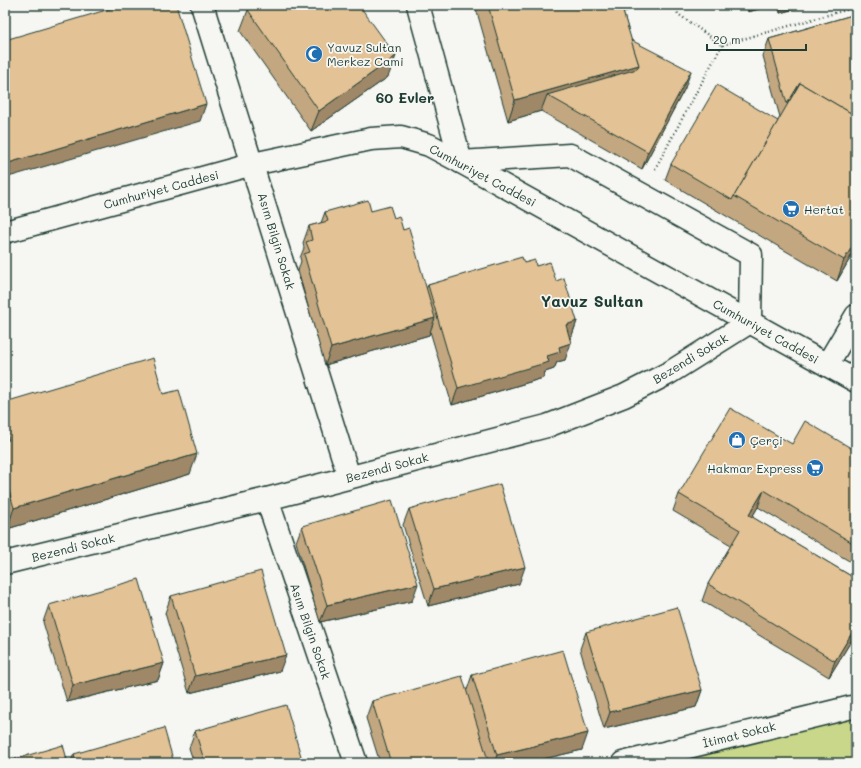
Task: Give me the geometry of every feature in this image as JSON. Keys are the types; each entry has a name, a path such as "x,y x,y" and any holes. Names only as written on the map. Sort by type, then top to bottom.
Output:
{"street":[{"name":"Asım Bilgin Sokak","path":"202,5 253,164 349,477"},
{"path":"418,5 461,162 570,155 642,194 751,255 750,322"},
{"name":"Cumhuriyet Caddesi","path":"5,232 253,164 371,139 400,137 429,145 461,162 856,381"},
{"path":"827,365 856,316"},
{"name":"Bezendi Sokak","path":"5,563 267,499 547,426 624,396 669,373 750,322"},
{"name":"Asım Bilgin Sokak","path":"267,499 356,763"},
{"name":"İtimat Sokak","path":"623,763 856,706"}],"path":[{"path":"676,5 678,14 722,45"},
{"path":"642,194 722,45 856,6"}],"green space":[{"path":"856,706 856,763 650,763"}],"building":[{"path":"123,5 176,5 206,104 5,164 5,40"},
{"name":"Yavuz Sultan Merkez Cami","path":"256,5 359,5 396,56 319,111 248,10"},
{"path":"488,5 621,5 639,65 515,100"},
{"path":"856,14 856,116 800,83 787,104 769,39"},
{"path":"631,40 691,71 648,152 547,95 637,69 639,65"},
{"path":"800,83 856,116 856,240 844,260 734,196"},
{"path":"717,85 778,121 732,200 671,164"},
{"path":"368,200 371,211 390,206 394,218 399,216 403,230 409,228 435,318 331,348 304,254 310,252 306,242 312,240 309,226 328,221 325,212"},
{"path":"522,257 524,263 535,260 536,266 550,262 556,281 564,278 577,321 566,325 571,343 559,347 560,352 547,356 549,362 458,388 428,285"},
{"path":"153,358 163,394 179,390 197,454 14,508 5,477 5,441 9,440 5,428 5,402"},
{"path":"730,408 792,444 805,421 856,451 856,545 764,490 749,515 856,579 856,626 835,661 708,584 740,530 679,494"},
{"path":"500,484 525,567 434,589 409,509"},
{"path":"392,500 418,584 327,605 302,526"},
{"path":"261,571 286,655 195,676 171,596"},
{"path":"139,579 164,663 73,685 49,605"},
{"path":"677,607 702,690 610,712 586,632"},
{"path":"563,650 588,733 497,755 472,675"},
{"path":"462,676 488,760 475,763 391,763 372,701"},
{"path":"286,705 303,763 205,763 195,731"},
{"path":"164,728 174,763 76,763 74,754"},
{"path":"63,745 68,763 5,763 5,762"}],"place":[{"name":"Yavuz Sultan Merkez Cami","path":"314,54"},
{"name":"Hertat","path":"791,209"},
{"name":"Çerçi","path":"737,440"},
{"name":"Hakmar Express","path":"815,468"}],"district":[{"name":"60 Evler","path":"405,97"},
{"name":"Yavuz Sultan","path":"592,300"}]}
